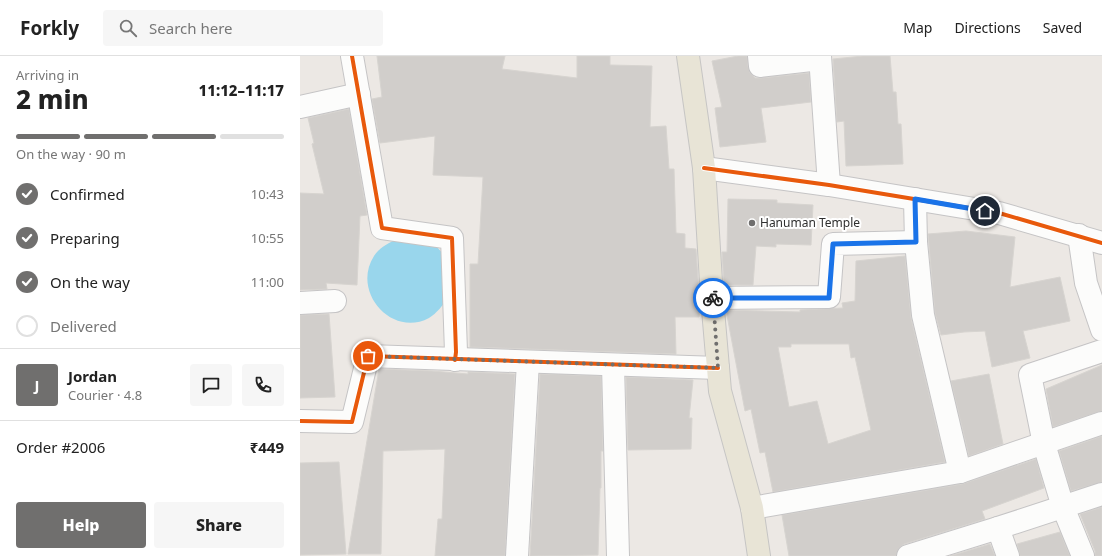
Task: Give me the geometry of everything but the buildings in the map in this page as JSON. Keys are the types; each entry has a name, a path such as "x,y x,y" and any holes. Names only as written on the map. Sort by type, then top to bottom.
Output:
{"main road":[{"path":"688,56 704,168 712,298 720,391 752,508 759,556"}],"street":[{"path":"352,56 382,228 452,238 455,360"},
{"path":"759,56 760,66 820,58 829,185"},
{"path":"300,107 359,94"},
{"path":"704,168 829,185 999,213 1079,235 1102,243"},
{"path":"915,199 916,242 923,315 960,472"},
{"path":"1079,235 1086,284 1102,330"},
{"path":"712,298 829,298 833,244 916,242"},
{"path":"300,303 335,301"},
{"path":"1083,556 1063,506 1044,444 1030,375 1102,351"},
{"path":"300,421 352,422 368,356 718,368"},
{"path":"516,556 528,362"},
{"path":"613,365 618,556"},
{"path":"752,508 960,472 1102,423"},
{"path":"908,556 1102,494"},
{"path":"998,528 1008,556"}],"water":[{"path":"395,240 436,246 446,257 448,298 437,312 429,318 415,323 402,322 389,317 379,308 372,297 368,284 368,270 374,256 383,246"}],"cycle path":[{"path":"352,56 382,228 452,238 455,360"},
{"path":"704,168 829,185 999,213 1102,243"},
{"path":"300,421 352,422 368,356 718,368"}],"way so far":[{"path":"368,356 718,368 713,298"}],"place":[{"name":"Hanuman Temple","path":"752,223"}],"route":[{"path":"713,298 829,298 833,244 916,242 915,199 985,211"}]}
